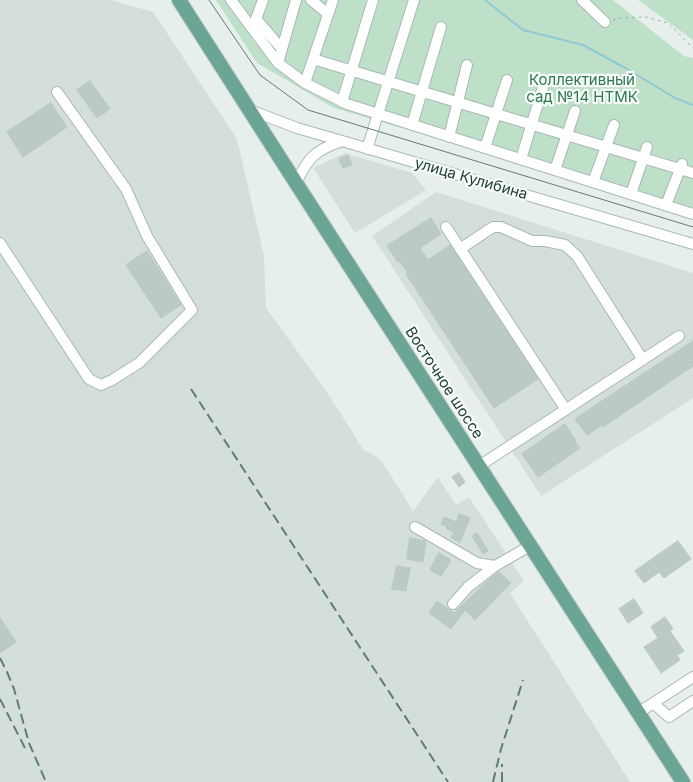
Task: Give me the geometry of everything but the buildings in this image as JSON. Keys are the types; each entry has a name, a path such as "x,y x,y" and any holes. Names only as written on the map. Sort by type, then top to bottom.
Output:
{"main road":[{"name":"Восточное шоссе","path":"179,0 683,782"}],"street":[{"path":"231,0 278,63 305,83 342,102 693,214"},
{"path":"263,0 256,19 282,49"},
{"path":"278,63 296,0"},
{"path":"311,0 328,14"},
{"path":"305,83 333,0"},
{"path":"342,102 373,0"},
{"path":"367,148 414,0"},
{"path":"582,0 605,22"},
{"path":"412,125 441,27"},
{"path":"313,59 643,158 681,166 693,173"},
{"path":"449,137 467,65"},
{"path":"486,148 507,80"},
{"path":"521,160 544,84"},
{"path":"0,243 89,380 101,385 139,363 192,310 147,236 126,189 58,92"},
{"name":"улица Кулибина","path":"250,110 297,128 342,142 693,244"},
{"path":"555,170 575,111"},
{"path":"593,182 614,125"},
{"path":"296,183 302,169 312,156 324,147 342,142"},
{"path":"631,194 647,147"},
{"path":"666,205 681,166"},
{"path":"446,227 566,410"},
{"path":"460,249 493,227 501,228 532,241 545,241 565,245 577,256 643,360"},
{"path":"479,466 679,336"},
{"path":"415,528 477,563 495,566"},
{"path":"454,604 468,588 495,566 530,546"},
{"path":"638,713 693,677"},
{"path":"654,704 669,717 693,701"}],"path":[{"path":"605,22 621,18 646,17 668,23 693,48"}],"shaded area":[{"path":"0,0 111,0 153,12 237,139 264,256 266,308 329,395 364,451 371,453 382,461 413,511 438,477 456,505 469,497 524,581 510,593 630,782 0,782"},
{"path":"345,153 412,173 426,190 355,233 313,168"},
{"path":"436,192 693,273 693,398 541,496 372,236"}],"green space":[{"name":"Коллективный сад №14 НТМК","path":"216,0 613,0 684,56 693,58 693,213 334,108 257,63"},
{"path":"638,0 693,0 693,40"}],"waterway":[{"path":"485,0 523,30 583,45 675,98 693,105"}],"tram line":[{"path":"209,0 260,75 308,110 693,227"}],"railway":[{"path":"191,389 448,782"},
{"path":"0,658 14,689 29,743 46,782"},
{"path":"493,782 501,749 523,680"},
{"path":"0,699 25,748"},
{"path":"502,764 502,782"}]}
